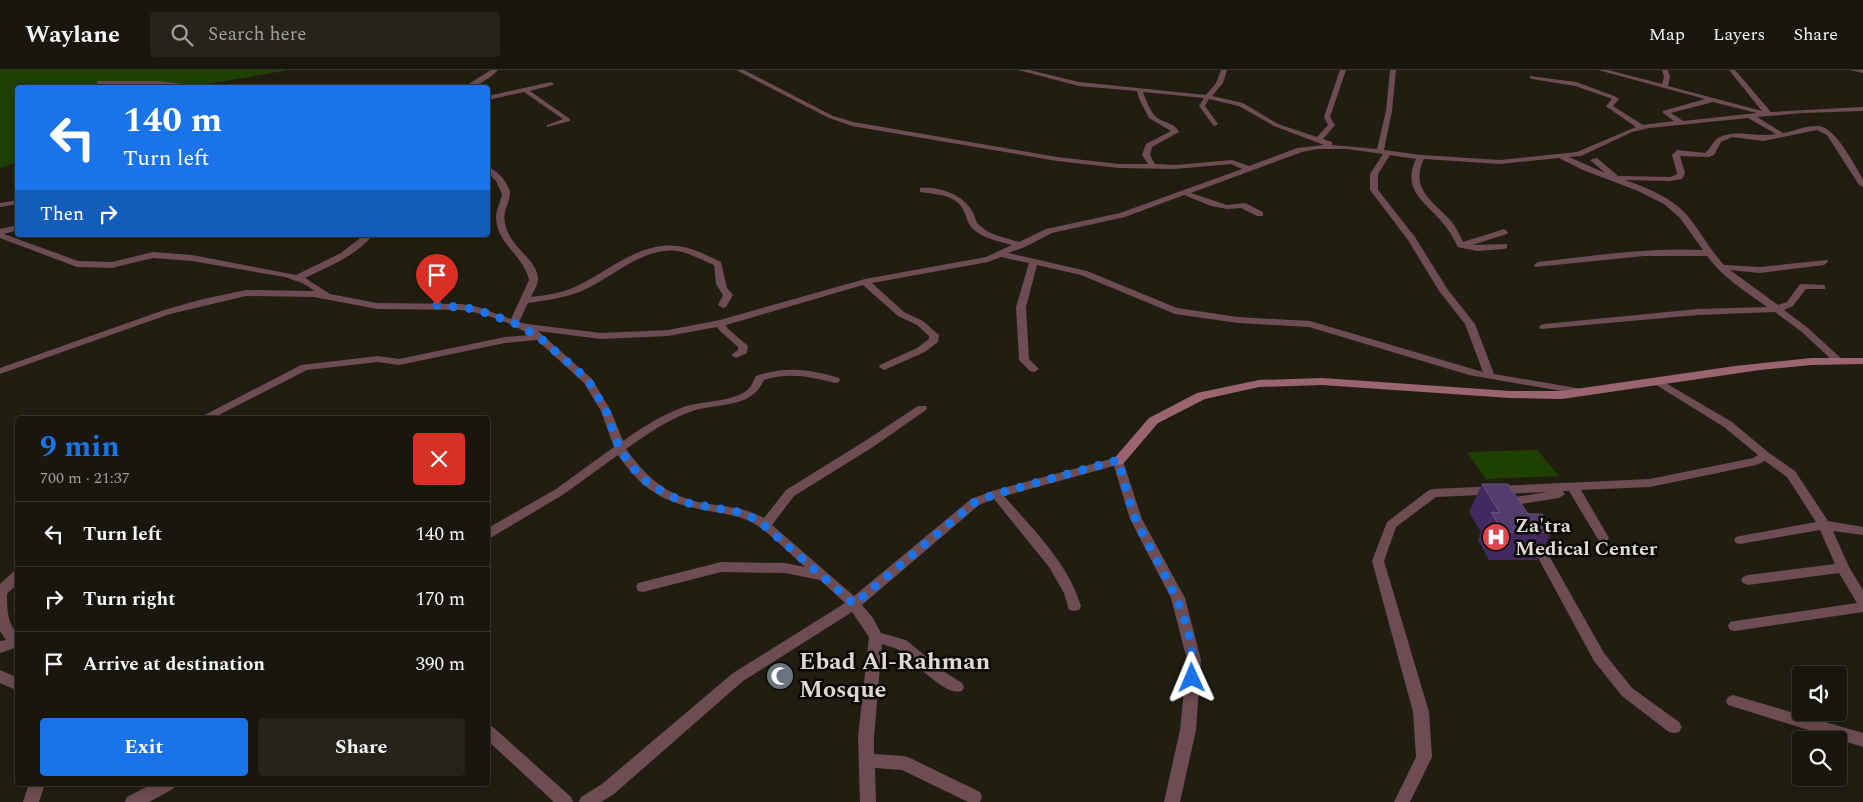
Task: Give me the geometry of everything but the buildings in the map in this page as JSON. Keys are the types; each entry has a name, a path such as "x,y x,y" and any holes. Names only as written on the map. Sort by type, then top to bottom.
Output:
{"street":[{"path":"471,85 495,70"},
{"path":"739,70 831,117 852,124 1057,159 1119,166 1153,167 1232,162 1250,169"},
{"path":"1021,70 1079,84 1207,96 1241,104 1276,125 1338,146 1421,158 1500,162 1578,154 1592,150 1630,131 1680,122 1769,114 1862,110"},
{"path":"1215,124 1202,106 1207,96 1218,89 1224,70"},
{"path":"1318,140 1332,125 1327,117 1343,70"},
{"path":"1392,70 1384,152 1374,174 1374,190 1412,239 1444,291 1470,324 1490,376"},
{"path":"1602,70 1769,114"},
{"path":"1664,70 1667,77 1665,87"},
{"path":"1732,70 1769,114"},
{"path":"1853,70 1863,71"},
{"path":"1532,77 1576,84 1612,97 1616,99 1609,106 1642,128"},
{"path":"99,83 182,85"},
{"path":"490,98 551,84"},
{"path":"525,90 568,120 549,126"},
{"path":"1140,91 1143,103 1150,112 1151,117 1173,128 1175,132 1149,146 1146,155 1153,167"},
{"path":"1680,122 1665,112 1713,100"},
{"path":"1750,117 1784,136"},
{"path":"1594,160 1615,179 1670,179 1679,177 1681,173 1676,155 1680,152 1706,155 1711,153 1718,141 1731,135 1763,139 1784,136 1799,131 1822,129 1830,134 1863,185"},
{"path":"0,371 76,343 202,302 246,293 327,295 377,306 461,307 525,327 601,336 635,336 668,333 721,323 865,282 967,264 1001,254 1049,231 1122,216 1300,150 1338,146"},
{"path":"1559,155 1579,167 1615,179 1667,203 1690,222 1708,253 1720,267 1738,283 1777,309 1839,360"},
{"path":"1421,158 1415,166 1421,197 1432,210 1448,223 1461,245 1476,248 1504,246"},
{"path":"490,170 507,190 508,196 500,218 503,234 512,248 532,267 534,280 514,323"},
{"path":"922,190 939,192 957,198 968,209 974,225 993,236 1022,245"},
{"path":"1185,193 1227,207 1242,205 1260,214"},
{"path":"0,205 15,202"},
{"path":"0,233 15,228"},
{"path":"1461,245 1504,232"},
{"path":"0,233 78,264 112,265 153,255 192,258 297,278 327,295"},
{"path":"297,278 340,257 362,243 367,237"},
{"path":"525,302 561,296 582,287 648,251 664,246 674,247 718,264 719,282 722,290 728,295 723,305"},
{"path":"1538,265 1603,259 1646,252 1680,250 1708,253"},
{"path":"1001,254 1084,273 1175,311 1219,318 1310,324 1490,376 1592,393"},
{"path":"1034,261 1020,307 1024,360 1034,369"},
{"path":"1720,267 1760,270 1824,262"},
{"path":"865,282 901,314 920,323 934,334 934,340 921,350 884,367"},
{"path":"1544,327 1698,312 1777,309 1790,304 1804,286 1822,287"},
{"path":"721,323 723,329 744,346 743,351 736,355"},
{"path":"525,327 588,380 606,411 620,450 638,474 649,484 682,502 738,512 765,525 854,604 876,637 866,737 868,802"},
{"path":"208,416 305,367 378,359 399,362 505,340 539,337"},
{"path":"587,802 608,789 738,677 854,604 975,502 996,494 1118,460 1128,444 1147,426 1183,402 1228,388 1321,380 1544,396 1592,393 1657,381 1792,362 1839,360 1863,362"},
{"path":"490,533 569,486 656,423 687,409 704,404 742,398 753,393 760,378 785,371 813,373 835,380"},
{"path":"1657,381 1756,446 1765,456 1790,474 1824,525 1843,568 1863,602"},
{"path":"765,525 790,493 870,444 922,408"},
{"path":"1402,802 1424,756 1421,712 1378,561 1391,525 1433,493 1650,483 1756,460 1765,456"},
{"path":"1118,460 1136,519 1178,598 1194,660 1188,730 1172,802"},
{"path":"1567,487 1559,494 1513,501 1598,658 1627,692 1674,727"},
{"path":"1567,487 1603,538"},
{"path":"996,494 1047,556 1073,596 1074,606"},
{"path":"1740,540 1824,525 1863,531"},
{"path":"643,587 721,567 785,568 824,576"},
{"path":"1748,580 1843,568"},
{"path":"15,578 0,592 0,614 6,633 15,640"},
{"path":"1735,626 1863,608"},
{"path":"876,637 901,644 941,678 957,687"},
{"path":"0,647 15,642"},
{"path":"0,676 15,684"},
{"path":"1733,702 1863,740"},
{"path":"490,734 565,802"},
{"path":"867,761 904,762 974,797"},
{"path":"31,802 36,786"},
{"path":"133,802 163,786"}],"green space":[{"path":"0,70 289,70 202,85 15,85 15,163 0,168"},
{"path":"1537,450 1559,476 1486,479 1467,452"}],"place":[{"name":"Za'tra Medical Center","path":"1496,537"},
{"name":"Ebad Al-Rahman Mosque","path":"780,676"}],"route":[{"path":"437,305 475,309 525,327 539,337 588,380 606,411 620,450 638,474 649,484 682,502 738,512 758,520 772,530 854,604 975,502 996,494 1118,460 1136,519 1178,598 1194,660 1192,678"}]}
